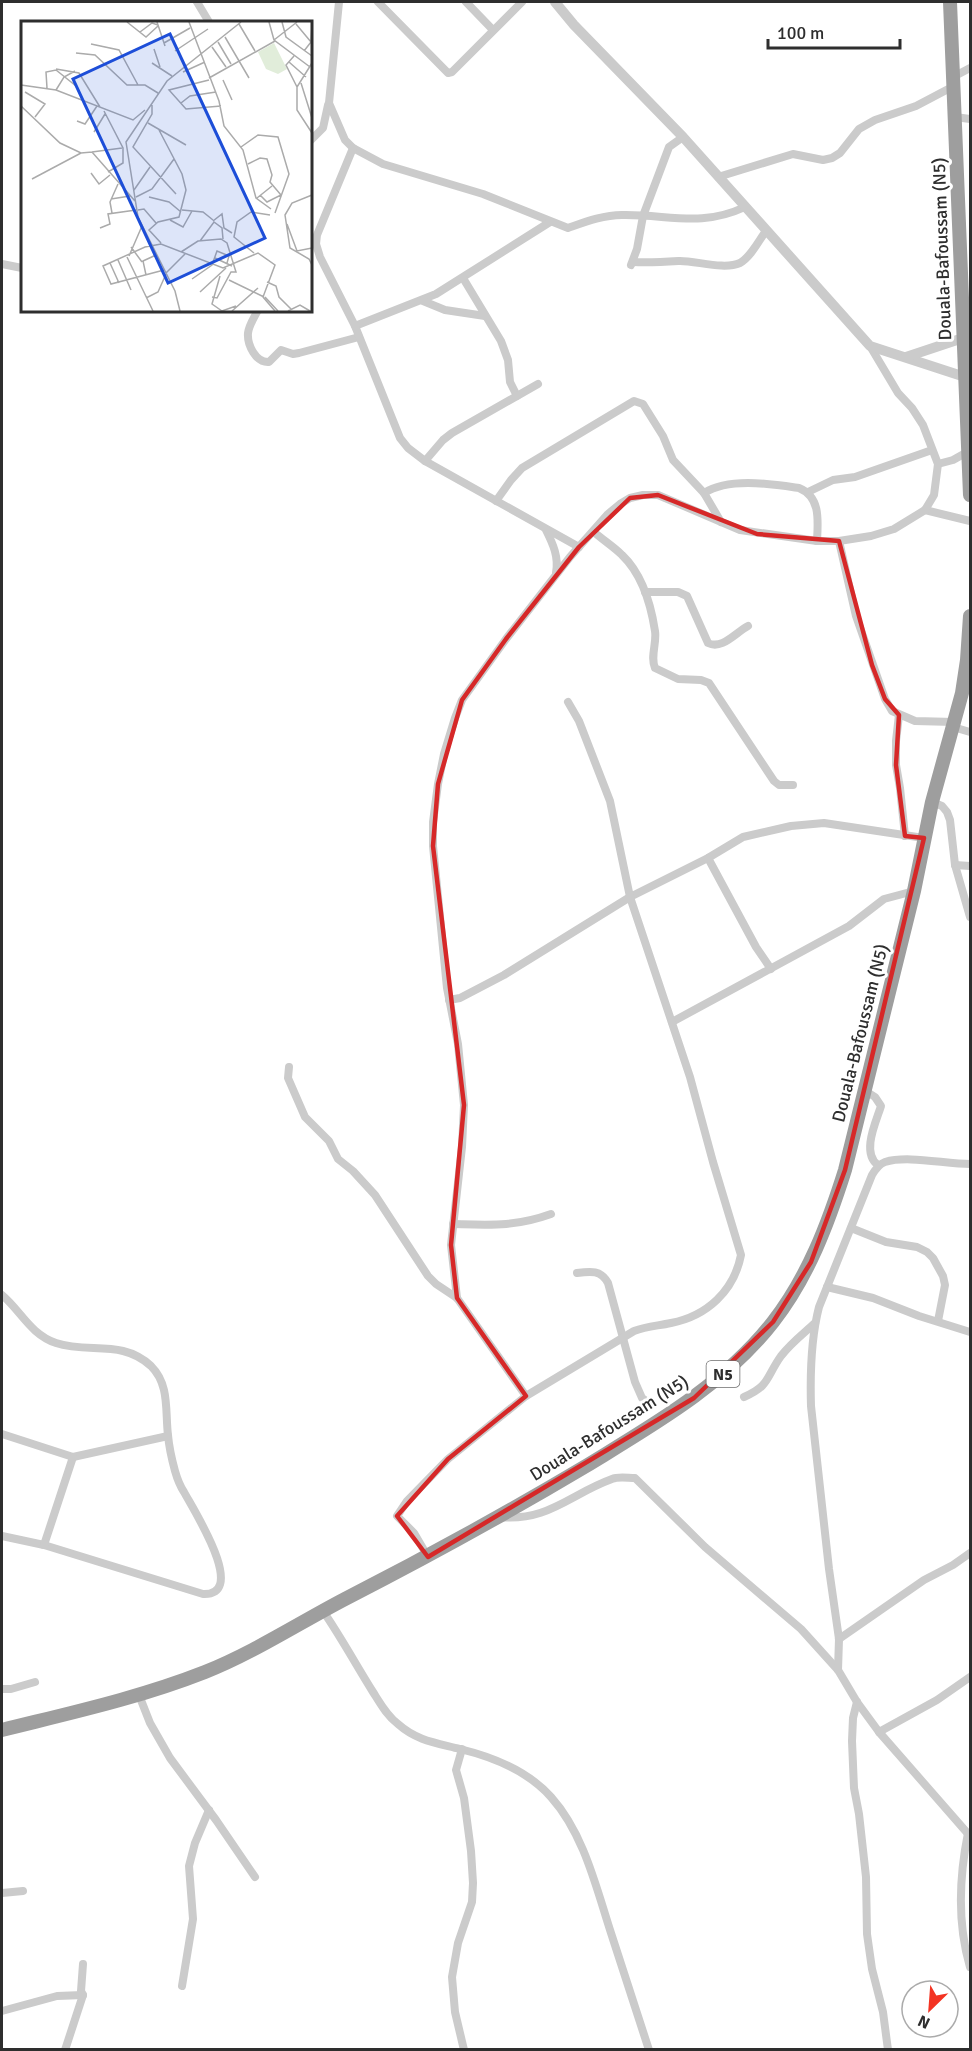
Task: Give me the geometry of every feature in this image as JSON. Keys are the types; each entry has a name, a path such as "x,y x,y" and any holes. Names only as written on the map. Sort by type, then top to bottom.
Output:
{"highway":[{"name":"Douala-Bafoussam (N5)","path":"950,2 966,276 963,338 968,377 970,495"},
{"name":"Douala-Bafoussam (N5)","path":"2,1730 139,1695 226,1662 428,1557 499,1517 694,1398 743,1356 774,1322 811,1262 834,1206 845,1170 914,891 932,802 962,693 970,616"}],"street":[{"path":"197,2 208,21"},
{"path":"312,139 323,128 329,103 339,2"},
{"path":"378,2 448,73 452,72 522,2"},
{"path":"466,2 493,30"},
{"path":"457,1298 451,1245 462,1147 464,1105 461,1069 449,999 433,846 436,794 444,754 462,700 556,574 620,504 630,498 658,495 722,524 758,534 817,541 839,541 871,536 894,529 926,510 934,495 938,464 923,425 898,393 870,346 683,137 574,25 555,2"},
{"path":"718,177 793,154 823,160 832,158 840,153 859,129 875,120 916,106 945,89 970,68"},
{"path":"329,103 345,140 353,148 383,164 483,194 568,228 591,220 621,214 703,219 726,215 745,207"},
{"path":"955,117 970,119"},
{"path":"683,137 669,147 643,216 632,264 680,261 732,265 746,258 766,231"},
{"path":"353,148 317,235 316,244 320,257 355,326 400,438 408,448 425,461 579,547"},
{"path":"355,326 423,301 464,278 495,255 550,222"},
{"path":"2,264 21,268"},
{"path":"464,278 505,352 510,382 518,396"},
{"path":"423,301 445,310 485,316"},
{"path":"257,312 250,324 248,341 257,358 265,363 281,350 293,354 299,353 359,337"},
{"path":"906,357 963,338"},
{"path":"870,346 968,377"},
{"path":"425,461 442,440 452,433 538,384"},
{"path":"496,501 522,468 634,400 643,404 668,445 673,460 704,493 722,524"},
{"path":"808,492 833,480 855,477 932,450"},
{"path":"938,464 953,460 969,451"},
{"path":"704,493 718,486 735,483 789,487 808,492 817,511 817,541"},
{"path":"926,510 970,521"},
{"path":"546,530 555,550 556,574"},
{"path":"594,532 617,550 632,566 645,592 655,631 653,658 655,668 678,679 701,680 709,683 774,781 779,785 793,785"},
{"path":"839,541 856,616 872,665 892,711 915,721 953,724 970,732"},
{"path":"645,592 678,592 687,596 708,643 715,646 721,645 736,632 748,626"},
{"path":"428,1557 414,1533 397,1516 407,1501 448,1459 526,1396 633,1331 650,1325 669,1324 686,1319 714,1304 738,1270 741,1255 690,1077 630,897 610,801 579,721 568,702"},
{"path":"899,715 896,759 905,836"},
{"path":"932,802 942,806 950,820 955,865 970,917"},
{"path":"449,999 460,998 504,975 630,897 708,858 743,837 791,826 824,823 924,838"},
{"path":"708,858 756,947 771,969"},
{"path":"955,865 970,866"},
{"path":"672,1022 849,926 884,899 914,891"},
{"path":"289,1066 288,1078 305,1117 329,1142 339,1159 375,1195 428,1276 457,1298 526,1396"},
{"path":"863,1090 874,1096 881,1106 874,1125 870,1149 874,1162 878,1166"},
{"path":"838,1670 839,1639 811,1406 810,1382 815,1323 826,1287 872,1175 878,1166 886,1162 916,1159 970,1164"},
{"path":"453,1224 506,1226 551,1214"},
{"path":"851,1228 886,1242 916,1247 933,1258 943,1276 945,1285 938,1321"},
{"path":"577,1272 598,1272 604,1275 635,1382 642,1398 649,1403"},
{"path":"826,1287 873,1298 970,1332"},
{"path":"2,1295 28,1325 42,1337 74,1347 122,1349 141,1358 158,1375 165,1389 168,1436 176,1472 182,1490 213,1547 221,1577 217,1592 203,1594 44,1545 2,1536"},
{"path":"744,1397 758,1391 763,1386 789,1347 815,1323"},
{"path":"2,1434 73,1457 168,1436"},
{"path":"44,1545 73,1457"},
{"path":"499,1517 517,1519 551,1510 614,1478 635,1478 705,1547 801,1629 838,1670 857,1702 879,1732 969,1834 960,1893 964,1939 970,1967"},
{"path":"839,1639 924,1580 970,1553"},
{"path":"323,1611 385,1710 397,1724 437,1745 462,1749 492,1759 528,1777 550,1796 565,1815 596,1887 649,2049"},
{"path":"879,1732 937,1700 970,1677"},
{"path":"2,1689 11,1689 35,1682"},
{"path":"139,1695 159,1740 255,1877"},
{"path":"857,1702 851,1731 853,1777 866,1877 867,1934 888,2049"},
{"path":"462,1749 456,1770 464,1798 473,1883 472,1902 458,1943 452,1977 455,2012 464,2049"},
{"path":"182,1986 194,1919 189,1870 195,1843 209,1810"},
{"path":"2,1893 24,1891"},
{"path":"65,2049 83,1995 81,1991 83,1964"},
{"path":"2,2011 57,1996 83,1995"}],"highlighted area":[{"path":"658,495 757,534 839,541 872,665 885,699 899,715 896,765 905,836 924,838 845,1170 811,1262 773,1322 694,1398 428,1557 397,1516 448,1459 526,1396 457,1298 451,1245 464,1105 433,846 438,784 462,700 506,639 579,547 630,498"}]}
